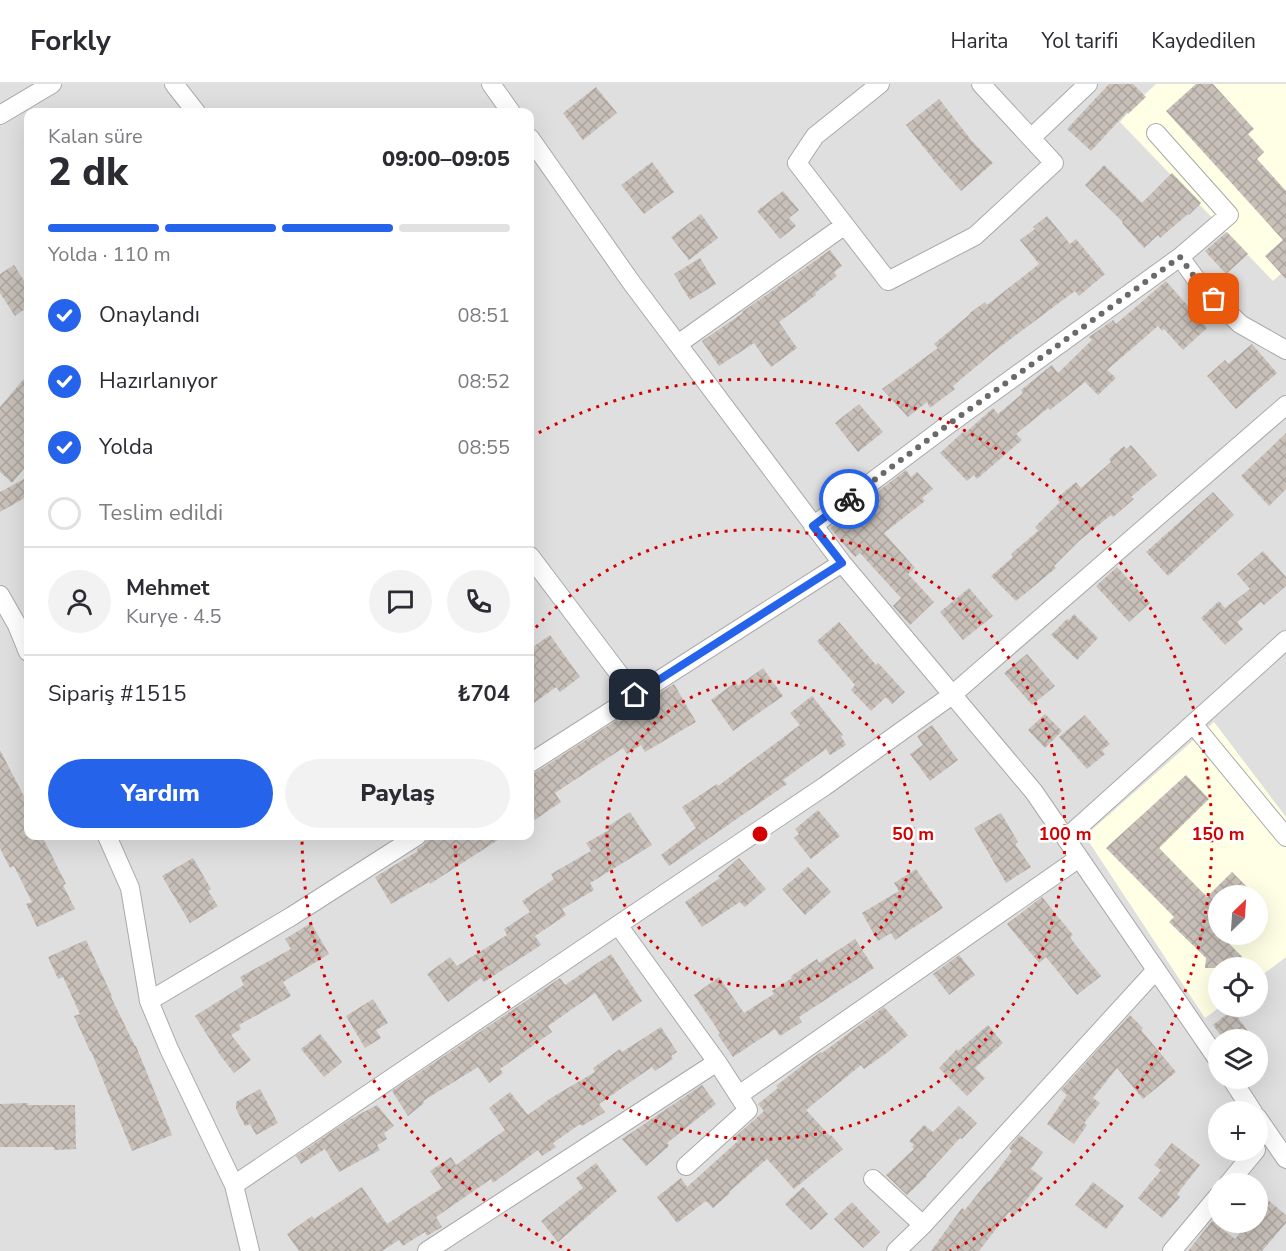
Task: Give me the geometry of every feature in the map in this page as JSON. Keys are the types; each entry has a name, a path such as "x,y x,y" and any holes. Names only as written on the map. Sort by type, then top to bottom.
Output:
{"street":[{"path":"0,115 52,84"},
{"path":"174,84 193,108"},
{"path":"491,84 508,108"},
{"path":"880,84 815,136 797,163 888,281 975,236 1054,164 981,84"},
{"path":"1031,138 1088,84"},
{"path":"813,526 945,427 1180,257 1229,215 1155,133"},
{"path":"534,144 624,272 813,526 1034,792 1208,1045"},
{"path":"678,344 845,225"},
{"path":"1180,257 1201,286 1240,324 1286,350"},
{"path":"234,1185 825,786 952,695 1286,405"},
{"path":"534,561 635,695"},
{"path":"534,760 842,563"},
{"path":"0,595 24,642"},
{"path":"1066,838 1286,640"},
{"path":"1193,724 1286,837"},
{"path":"109,840 130,888 149,1001 169,1049 234,1185 250,1251"},
{"path":"149,1001 292,916 411,840"},
{"path":"739,1095 1079,858"},
{"path":"618,925 717,1062 748,1110 686,1166"},
{"path":"896,1251 923,1226 1156,970"},
{"path":"427,1251 717,1062"},
{"path":"1269,1135 1286,1159"},
{"path":"1237,1173 1248,1161"},
{"path":"873,1179 923,1226"},
{"path":"1172,1251 1208,1208"}],"shaded area":[{"path":"0,84 1286,84 1286,1251 0,1251"},
{"path":"1156,84 1286,84 1286,269 1273,281 1120,122"},
{"path":"1214,722 1286,817 1286,957 1268,971 1268,957 1208,957 1208,1016 1205,1018 1085,836"}],"building":[{"path":"1109,84 1133,84 1146,97 1128,114 1127,112 1091,151 1067,129"},
{"path":"1196,84 1213,84 1254,129 1248,134 1264,152 1257,159 1286,191 1286,279 1265,256 1283,240 1166,111"},
{"path":"596,87 617,113 583,140 563,113"},
{"path":"939,99 972,141 993,163 961,191 906,125"},
{"path":"652,162 674,192 644,214 621,185"},
{"path":"1104,165 1142,203 1172,173 1201,203 1160,238 1158,235 1144,248 1123,222 1085,185"},
{"path":"783,191 799,210 789,218 796,226 780,239 757,211"},
{"path":"701,214 718,238 689,260 671,237"},
{"path":"1047,216 1070,244 1076,239 1105,274 1079,296 1075,291 992,353 953,386 955,389 930,408 927,402 908,417 882,389 938,348 934,344 970,313 985,302 987,305 1039,264 1020,240"},
{"path":"1227,232 1248,254 1226,274 1205,251"},
{"path":"830,250 842,266 834,272 837,276 815,293 816,295 779,322 797,348 771,367 754,343 719,366 702,341"},
{"path":"700,258 716,284 690,300 674,274"},
{"path":"14,265 24,281 24,310 15,316 0,293 0,274"},
{"path":"1166,281 1207,328 1183,350 1164,329 1162,331 1158,326 1107,370 1116,378 1098,395 1085,382 1016,434 1022,440 977,479 974,475 967,481 940,453 993,408 998,414 1023,393 1021,390 1052,365 1058,373 1092,340 1089,337 1113,320 1116,324"},
{"path":"1252,344 1277,373 1236,409 1207,376 1225,360 1228,364"},
{"path":"24,379 24,469 12,483 0,472 0,407"},
{"path":"859,404 883,432 858,452 835,423"},
{"path":"1286,433 1286,489 1269,506 1241,476"},
{"path":"1131,445 1157,475 1131,497 1134,499 1113,517 1111,515 1079,541 1054,566 1056,568 1016,601 991,576 1013,557 1011,554 1038,531 1035,527 1060,502 1057,498 1076,482 1081,488 1111,462 1109,459 1124,446 1126,449"},
{"path":"906,470 911,477 917,472 933,489 922,498 925,501 884,533 915,568 908,574 934,602 910,625 893,606 901,598 860,553 855,557 830,528"},
{"path":"24,479 24,498 0,512 0,492"},
{"path":"1213,492 1234,515 1168,576 1146,552"},
{"path":"1263,551 1286,577 1286,586 1264,605 1261,602 1237,622 1243,629 1225,645 1201,618 1219,601 1225,608 1250,589 1237,574"},
{"path":"1117,567 1150,603 1129,622 1096,586"},
{"path":"969,588 993,616 963,640 940,612"},
{"path":"1074,614 1098,638 1077,660 1051,635"},
{"path":"839,622 876,665 878,663 905,692 892,704 886,697 871,711 851,690 855,685 817,641"},
{"path":"550,635 580,677 560,692 556,687 534,703 534,646"},
{"path":"1027,654 1055,686 1032,705 1004,673"},
{"path":"763,668 783,696 733,731 711,700 736,682 738,686"},
{"path":"674,684 696,722 645,752 641,745 627,754 623,748 555,793 561,802 534,820 534,773 617,720 618,722 654,702 652,698"},
{"path":"812,696 843,735 841,736 846,745 830,755 826,749 783,780 787,784 669,866 661,855 696,828 682,807 717,784 718,786 800,725 790,713"},
{"path":"1045,714 1062,731 1045,748 1028,730"},
{"path":"1085,715 1110,744 1102,750 1105,754 1087,769 1059,737"},
{"path":"932,725 958,760 930,781 910,754 923,745 917,736"},
{"path":"0,750 24,796 24,840 44,840 66,884 63,885 75,909 37,927 26,904 32,902 14,866 10,868 0,848"},
{"path":"1186,775 1209,799 1159,848 1208,896 1208,945 1231,945 1242,957 1208,957 1208,968 1205,968 1206,958 1169,922 1174,917 1106,848"},
{"path":"818,810 840,836 811,859 794,838 799,834 795,829"},
{"path":"630,812 652,845 590,883 594,890 562,909 566,915 535,936 541,945 484,982 481,978 448,1002 427,974 450,957 457,966 507,935 504,929 530,912 522,901 554,879 551,874 591,851 586,843 609,830 607,827"},
{"path":"1001,813 1018,842 1015,844 1031,867 1006,883 974,828"},
{"path":"427,840 498,840 430,884 429,882 391,904 375,877 424,845"},
{"path":"193,858 211,889 208,891 218,906 190,923 162,876"},
{"path":"739,858 766,889 745,907 740,902 702,927 685,902 720,878 718,876"},
{"path":"808,867 831,892 805,915 782,889"},
{"path":"916,869 943,908 895,940 891,933 878,941 862,913 899,891 894,883"},
{"path":"1232,872 1245,885 1219,885"},
{"path":"1042,897 1073,935 1070,938 1101,976 1077,995 1046,957 1039,963 1007,924"},
{"path":"311,923 329,954 283,982 291,996 239,1025 241,1029 231,1035 251,1060 234,1073 195,1016 244,985 240,977 291,949 285,939"},
{"path":"855,939 874,968 799,1017 802,1022 780,1036 775,1029 733,1057 694,995 719,977 744,1013 774,994 772,991 792,978 791,976 817,959 819,963"},
{"path":"86,940 136,1046 172,1135 132,1151 91,1051 74,1016 80,1014 63,977 58,979 48,957"},
{"path":"611,954 642,1001 613,1021 595,993 548,1026 552,1032 500,1069 503,1073 489,1083 478,1067 423,1101 424,1103 408,1116 392,1091 560,978 565,985"},
{"path":"959,955 975,975 949,995 933,974"},
{"path":"373,999 388,1023 376,1030 381,1038 365,1048 346,1016"},
{"path":"884,1007 908,1035 864,1069 861,1065 806,1110 843,1149 794,1189 767,1159 713,1208 706,1201 677,1223 657,1197 681,1178 687,1187 738,1141 735,1137 764,1111 758,1104 778,1088 776,1086"},
{"path":"1130,1015 1143,1028 1141,1030 1176,1072 1143,1099 1117,1068 1093,1098 1100,1103 1084,1123 1087,1125 1074,1144 1047,1124 1067,1095 1061,1090"},
{"path":"1223,1017 1237,1017 1247,1029 1216,1029 1213,1025"},
{"path":"988,1025 1003,1043 975,1068 985,1078 967,1096 939,1068 957,1049 958,1051"},
{"path":"661,1027 677,1052 671,1056 673,1059 655,1071 652,1067 599,1104 605,1112 582,1126 580,1124 553,1143 556,1147 542,1156 538,1150 493,1183 491,1179 436,1217 442,1227 427,1236 425,1232 403,1246 399,1240 382,1251 299,1251 287,1234 312,1216 314,1219 362,1187 387,1224 442,1188 430,1171 451,1157 456,1165 505,1130 489,1108 510,1092 528,1115 551,1098 595,1072 593,1068 620,1049 622,1052"},
{"path":"320,1034 342,1062 324,1077 301,1049"},
{"path":"702,1085 716,1104 667,1143 669,1146 646,1166 622,1139"},
{"path":"260,1089 278,1123 256,1135 250,1124 245,1126 236,1109 236,1102"},
{"path":"28,1103 28,1105 75,1105 76,1149 0,1147 0,1104"},
{"path":"377,1105 394,1126 384,1133 387,1139 377,1145 380,1150 339,1172 325,1149 301,1164 296,1156 349,1120"},
{"path":"959,1106 977,1123 907,1195 886,1175 914,1149 912,1147 914,1145 909,1141 924,1125 933,1132"},
{"path":"1020,1135 1043,1152 1031,1169 1043,1178 1014,1216 1009,1212 979,1251 931,1251 962,1208 965,1210 989,1182 1012,1151 1009,1148"},
{"path":"1172,1143 1200,1165 1177,1194 1180,1197 1162,1218 1138,1198 1161,1170 1154,1165"},
{"path":"596,1163 617,1191 558,1242 541,1221 583,1188 576,1178"},
{"path":"1093,1182 1124,1206 1106,1229 1075,1205"},
{"path":"803,1187 828,1214 811,1230 785,1204"},
{"path":"1268,1200 1286,1215 1286,1223 1262,1251 1188,1251 1208,1226 1208,1233 1227,1233 1235,1239 1240,1233 1268,1233"},
{"path":"852,1202 880,1232 863,1248 834,1219"}],"way so far":[{"path":"849,499 1180,257 1201,286 1214,299"}],"route":[{"path":"635,695 842,563 813,526 849,499"}]}
